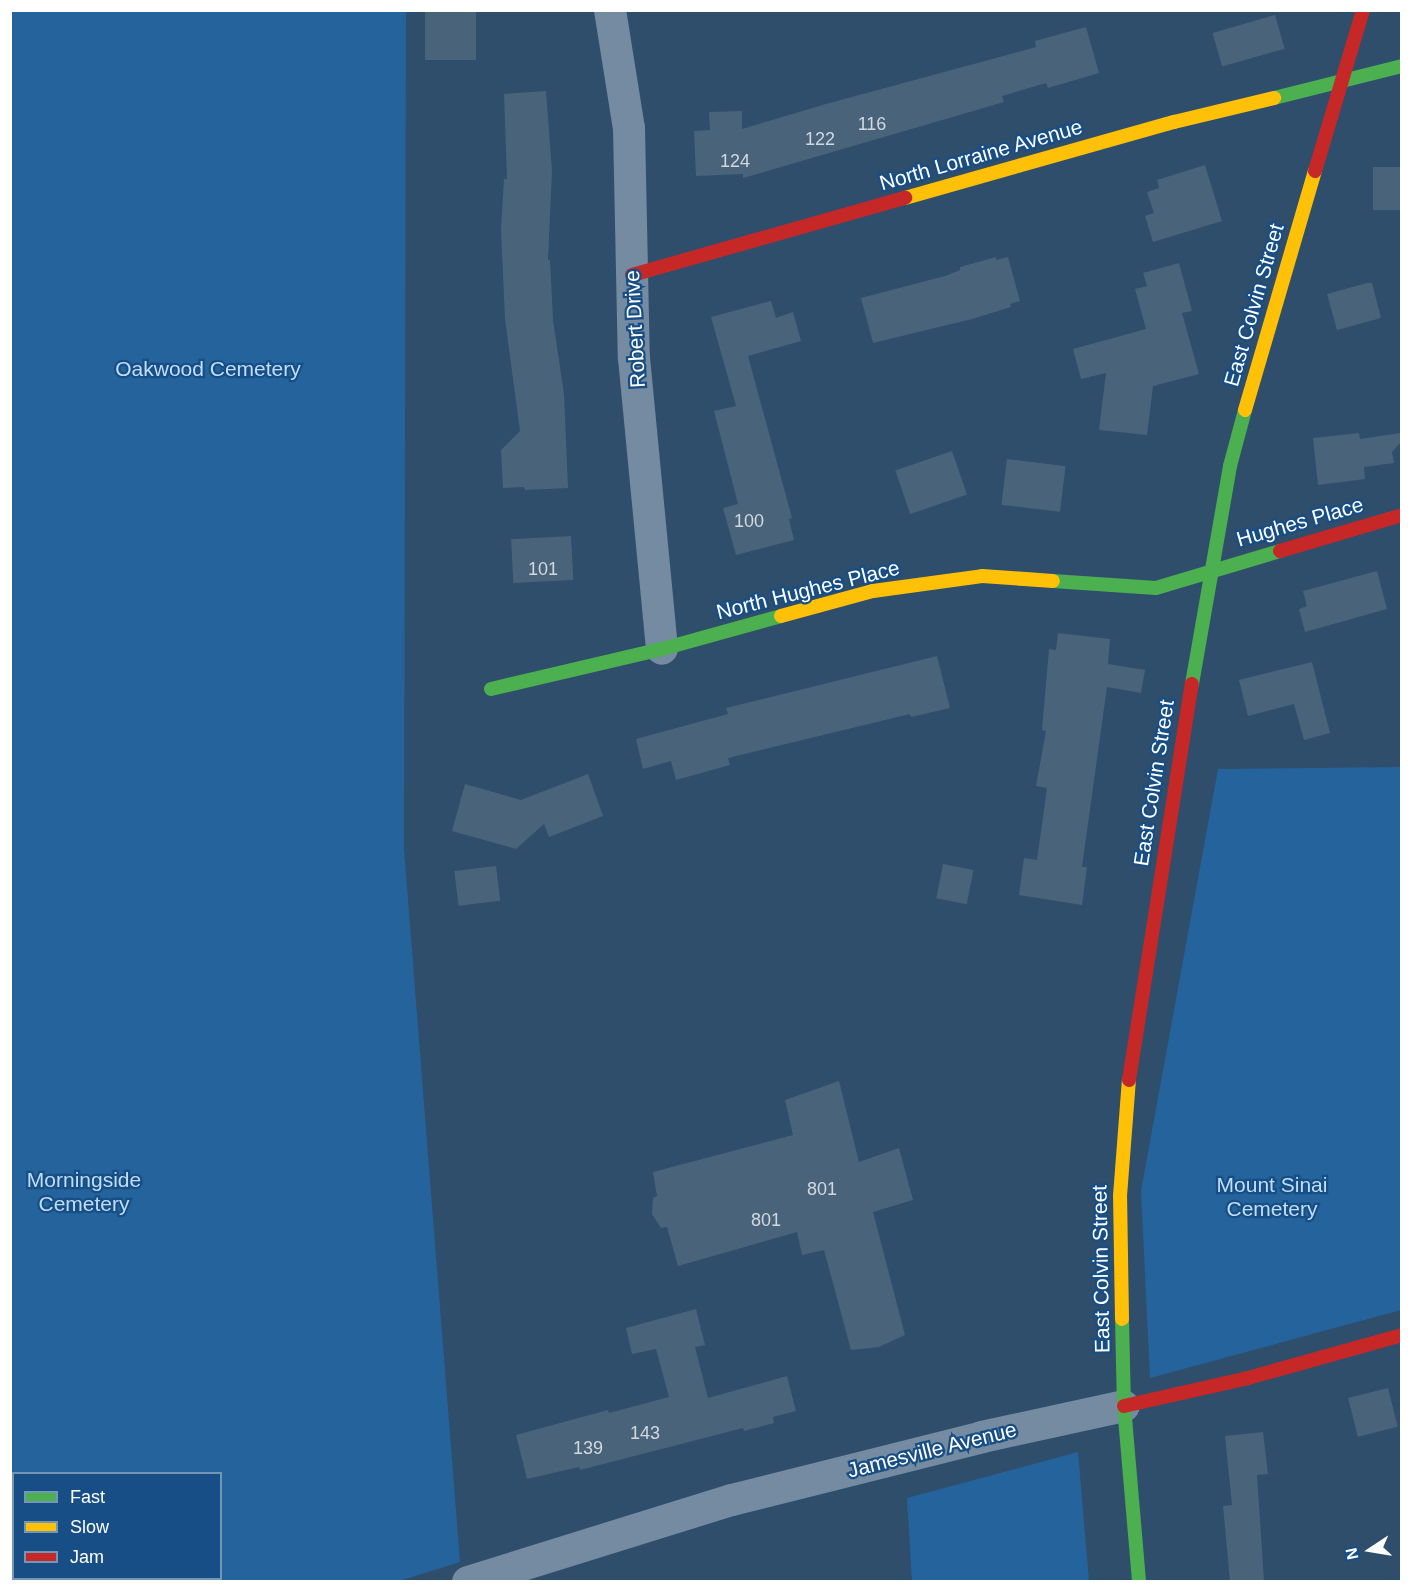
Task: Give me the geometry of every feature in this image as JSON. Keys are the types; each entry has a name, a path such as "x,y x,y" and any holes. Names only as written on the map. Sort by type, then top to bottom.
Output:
{"street":[{"name":"Robert Drive","path":"610,10 629,128 634,358 662,648"},
{"name":"East Colvin Street","path":"1139,1581 1124,1406 1120,1196 1129,1080 1210,570 1230,466 1258,362 1363,10"},
{"name":"North Lorraine Avenue","path":"632,275 1174,122 1401,66"},
{"name":"Hughes Place","path":"1210,570 1401,515"},
{"name":"North Hughes Place","path":"491,689 662,648 873,591 982,576 1156,588 1210,570"},
{"name":"Jamesville Avenue","path":"468,1581 732,1500 982,1437 1248,1378 1401,1335"}],"green space":[{"name":"Oakwood Cemetery","path":"11,10 406,11 404,849 460,1562 399,1581 11,1581"},
{"name":"Mount Sinai Cemetery","path":"1401,767 1401,1310 1150,1378 1141,1191 1218,769"},
{"path":"1078,1452 1089,1581 912,1581 907,1498"}],"building":[{"path":"425,10 476,10 476,60 425,60"},
{"path":"1275,15 1285,49 1222,67 1213,33"},
{"path":"1086,27 1099,73 1048,88 1046,83 1002,96 1004,102 743,178 743,174 696,176 694,131 710,130 709,112 742,111 742,129 1036,47 1035,41"},
{"path":"546,91 552,171 548,260 550,260 553,320 564,394 568,488 525,490 524,487 503,488 501,450 520,431 505,319 501,230 504,179 507,179 504,94"},
{"path":"1205,165 1222,221 1153,242 1145,216 1154,213 1147,192 1159,188 1157,180"},
{"path":"1373,167 1401,167 1401,210 1373,210"},
{"path":"996,257 996,260 1008,257 1020,301 1010,304 1011,307 972,319 873,343 861,298 945,276 960,270 960,267"},
{"path":"1179,263 1192,311 1182,313 1199,374 1153,386 1147,435 1099,430 1106,373 1081,379 1073,349 1146,329 1135,289 1147,286 1143,273"},
{"path":"1372,283 1381,318 1337,330 1327,294"},
{"path":"771,301 776,318 793,312 801,341 748,356 792,518 789,519 794,540 736,555 723,508 738,504 714,411 736,406 711,317"},
{"path":"1359,433 1360,439 1401,433 1401,442 1392,452 1394,463 1364,467 1365,479 1318,485 1313,438"},
{"path":"952,451 967,494 910,514 895,471"},
{"path":"1007,459 1066,466 1060,512 1001,505"},
{"path":"571,536 573,580 513,583 511,539"},
{"path":"1377,571 1387,609 1305,632 1299,609 1307,606 1303,591"},
{"path":"1058,633 1110,639 1108,664 1145,670 1141,693 1107,687 1082,867 1087,867 1082,905 1019,895 1024,858 1037,860 1047,788 1036,786 1046,731 1042,730 1049,649 1056,650"},
{"path":"937,656 950,708 911,717 910,714 728,758 730,765 676,780 671,761 643,769 636,739 728,714 726,708"},
{"path":"1312,662 1330,733 1304,740 1294,704 1248,716 1239,680"},
{"path":"588,774 603,816 549,837 544,824 516,849 452,831 465,784 521,800"},
{"path":"943,864 973,870 967,904 936,898"},
{"path":"496,866 500,901 459,906 454,871"},
{"path":"839,1081 859,1162 899,1148 913,1200 873,1212 905,1335 879,1347 851,1350 824,1250 802,1255 797,1232 678,1266 667,1227 661,1228 652,1214 653,1198 657,1196 653,1172 793,1135 785,1100"},
{"path":"696,1309 705,1345 695,1347 708,1398 787,1376 796,1411 773,1417 774,1423 744,1431 743,1428 580,1470 579,1467 527,1479 516,1435 608,1410 609,1413 669,1397 656,1349 632,1354 626,1328"},
{"path":"1388,1388 1398,1427 1358,1437 1348,1398"},
{"path":"1263,1432 1268,1474 1257,1475 1264,1581 1230,1581 1223,1506 1232,1505 1225,1436"}],"traffic: fast":[{"path":"1274,98 1402,66"},
{"path":"1192,684 1230,466 1245,410"},
{"path":"1053,581 1156,588 1280,551"},
{"path":"491,689 662,649 781,616"},
{"path":"1122,1319 1124,1406 1139,1582"}],"traffic: slow":[{"path":"905,198 1174,122 1274,98"},
{"path":"1245,410 1315,171"},
{"path":"781,616 873,591 982,576 1053,581"},
{"path":"1122,1319 1120,1196 1129,1080"}],"traffic: jam":[{"path":"1315,171 1363,10"},
{"path":"632,275 905,198"},
{"path":"1280,551 1402,515"},
{"path":"1129,1080 1192,684"},
{"path":"1124,1406 1248,1378 1402,1335"}],"park label":[{"name":"Morningside Cemetery","path":"84,1192"}]}
